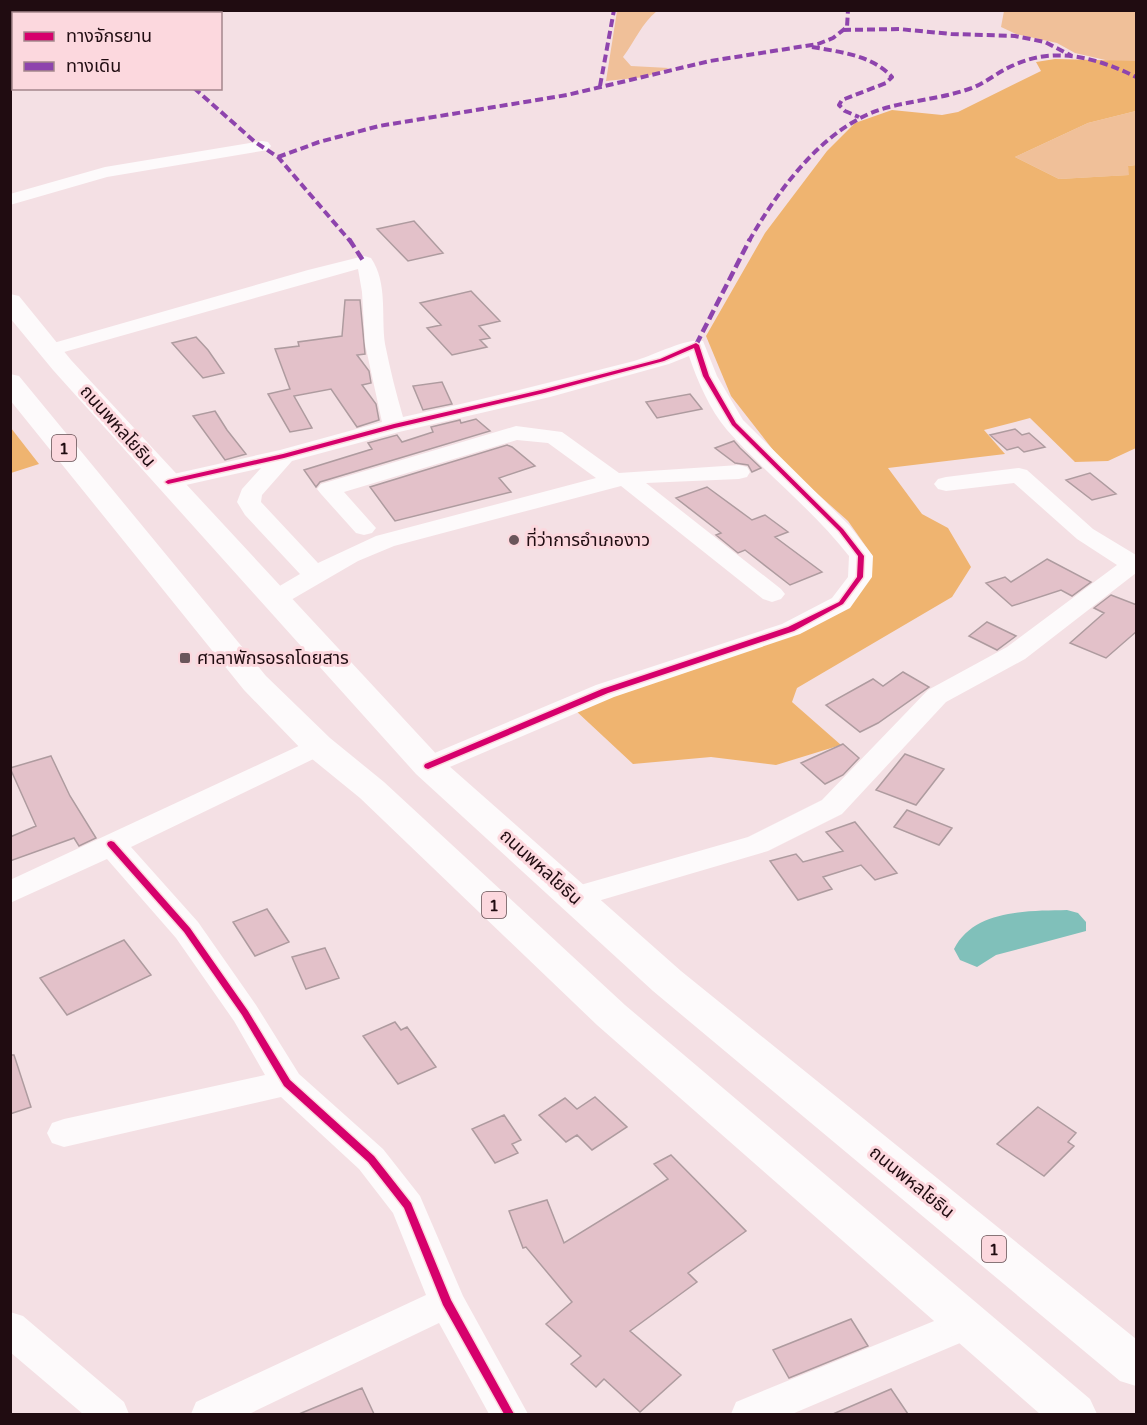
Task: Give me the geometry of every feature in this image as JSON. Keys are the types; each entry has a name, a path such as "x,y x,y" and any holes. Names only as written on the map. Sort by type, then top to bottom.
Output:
{"highway":[{"name":"ถนนพหลโยธิน","path":"10,301 56,357 168,482 428,765 667,981 1137,1366"},
{"path":"10,380 56,357"},
{"name":"1","path":"10,380 255,683 318,746 372,790 611,1015 966,1324 1073,1414"}],"street":[{"path":"10,200 105,172 262,146"},
{"path":"56,357 315,274 364,262 371,280 374,343 394,426"},
{"path":"168,482 284,456 394,426 542,392 662,360 696,345 706,376 734,424 841,530 861,556 860,577 842,603 791,629 605,691 428,765"},
{"path":"364,528 329,489 516,433 554,437 619,479 772,594"},
{"path":"284,456 250,494 249,502 253,510 315,575"},
{"path":"275,599 349,556 385,542 619,479 739,472"},
{"path":"574,897 758,844 832,807 937,696 1016,653 1135,563 1085,534 1019,475 946,483"},
{"path":"10,893 318,746"},
{"path":"111,844 187,930 245,1013 287,1083 371,1159 408,1206 447,1302 509,1414"},
{"path":"64,1133 287,1083"},
{"path":"210,1414 447,1302"},
{"path":"750,1414 966,1324"},
{"path":"10,1328 110,1414"}],"shaded area":[{"path":"617,11 657,11 623,57 631,66 669,68 645,77 606,81"},
{"path":"1004,11 1136,11 1136,61 1114,62 1075,53 1057,43 1016,34 1001,27"},
{"path":"1055,59 1136,61 1136,111 1088,123 1015,157 1059,179 1129,175 1128,166 1136,165 1136,448 1108,461 1075,462 1030,418 984,430 1005,454 888,468 922,514 948,528 971,567 952,597 797,688 792,702 841,745 776,765 711,757 633,764 575,710 848,606 872,555 848,521 784,464 731,396 706,336 765,233 827,151 855,123 892,110 942,115 958,112 1041,71 1036,62"},
{"path":"1136,111 1136,165 1128,166 1130,175 1059,179 1015,157 1088,123"},
{"path":"11,428 39,464 11,473"}],"water":[{"path":"1067,910 1078,913 1086,922 1086,931 996,955 977,967 960,960 954,949 963,936 988,919 1019,912"}],"building":[{"path":"414,221 443,253 408,261 377,229"},
{"path":"471,291 500,321 479,326 490,338 480,340 487,347 452,355 427,328 441,325 420,303"},
{"path":"345,300 360,300 365,354 357,355 369,371 371,383 362,385 376,404 379,420 357,427 331,389 294,396 312,428 290,432 268,394 290,389 275,349 299,346 298,342 342,336"},
{"path":"196,337 224,373 203,378 172,343"},
{"path":"442,382 452,404 423,410 413,386"},
{"path":"690,394 702,409 657,418 646,402"},
{"path":"215,411 246,454 225,460 193,416"},
{"path":"476,419 490,431 320,482 316,487 304,470 372,449 368,443 397,435 402,442 433,432 431,427 460,420 461,423"},
{"path":"1015,429 1022,435 1029,433 1045,447 1024,452 1018,447 1007,450 990,435"},
{"path":"734,441 761,468 752,472 748,465 735,463 715,448"},
{"path":"507,445 535,466 499,478 511,492 395,521 370,487"},
{"path":"1090,473 1116,494 1092,500 1066,480"},
{"path":"707,487 752,520 765,515 788,532 775,537 822,572 790,585 745,550 738,553 716,535 721,533 676,498"},
{"path":"1047,559 1091,582 1072,596 1061,590 1012,606 986,583 1005,577 1011,582"},
{"path":"1111,595 1137,605 1137,631 1106,658 1070,643 1104,613 1094,608"},
{"path":"987,622 1016,636 997,650 969,636"},
{"path":"903,672 929,687 878,723 860,732 826,705 873,679 883,686"},
{"path":"843,744 859,758 843,775 825,784 801,763"},
{"path":"905,754 944,769 916,805 876,790"},
{"path":"51,756 70,796 96,838 79,846 74,838 10,861 10,837 36,826 10,768"},
{"path":"907,810 952,828 939,845 894,827"},
{"path":"855,822 897,873 875,880 861,865 823,877 832,889 798,900 770,861 796,854 803,862 843,851 826,832"},
{"path":"267,909 289,942 255,956 233,922"},
{"path":"124,940 151,975 67,1015 40,978"},
{"path":"325,948 339,978 306,989 292,957"},
{"path":"395,1022 401,1030 407,1027 436,1067 398,1084 363,1036"},
{"path":"10,1055 14,1055 31,1107 10,1114"},
{"path":"595,1097 627,1127 592,1150 577,1135 566,1142 539,1115 565,1098 577,1109"},
{"path":"1038,1107 1076,1133 1068,1142 1074,1146 1044,1176 997,1144"},
{"path":"504,1115 521,1140 512,1144 518,1153 495,1163 472,1129"},
{"path":"671,1155 746,1231 688,1273 697,1282 630,1331 681,1375 640,1412 604,1379 596,1387 571,1364 581,1356 546,1324 572,1302 526,1247 523,1248 509,1211 547,1200 564,1243 668,1179 654,1164"},
{"path":"851,1319 868,1346 789,1378 773,1350"},
{"path":"362,1388 374,1414 299,1414"},
{"path":"891,1389 908,1414 833,1414"}],"marked path":[{"path":"600,86 614,10"},
{"path":"278,157 319,142 379,126 567,95 710,61 818,44 833,38 847,27 848,10"},
{"path":"843,30 899,29 951,34 1015,36 1045,42 1072,56"},
{"path":"812,47 866,59 877,64 892,77 886,83 842,100 839,105 845,111 859,117"},
{"path":"696,345 737,263 768,210 817,150 848,124 883,109 967,90 1015,64 1045,55 1077,56 1108,64 1136,77"},
{"path":"196,90 255,142 278,157 346,235 364,262"}],"cycle path":[{"path":"168,482 284,456 394,426 542,392 662,360 696,345 706,376 734,424 841,530 861,556 860,577 841,603 791,629 605,691 428,766"},
{"path":"111,844 187,930 245,1013 287,1083 371,1159 408,1206 447,1302 509,1414"}],"place":[{"name":"ที่ว่าการอำเภองาว","path":"514,540"},
{"name":"ศาลาพักรอรถโดยสาร","path":"185,658"}]}
